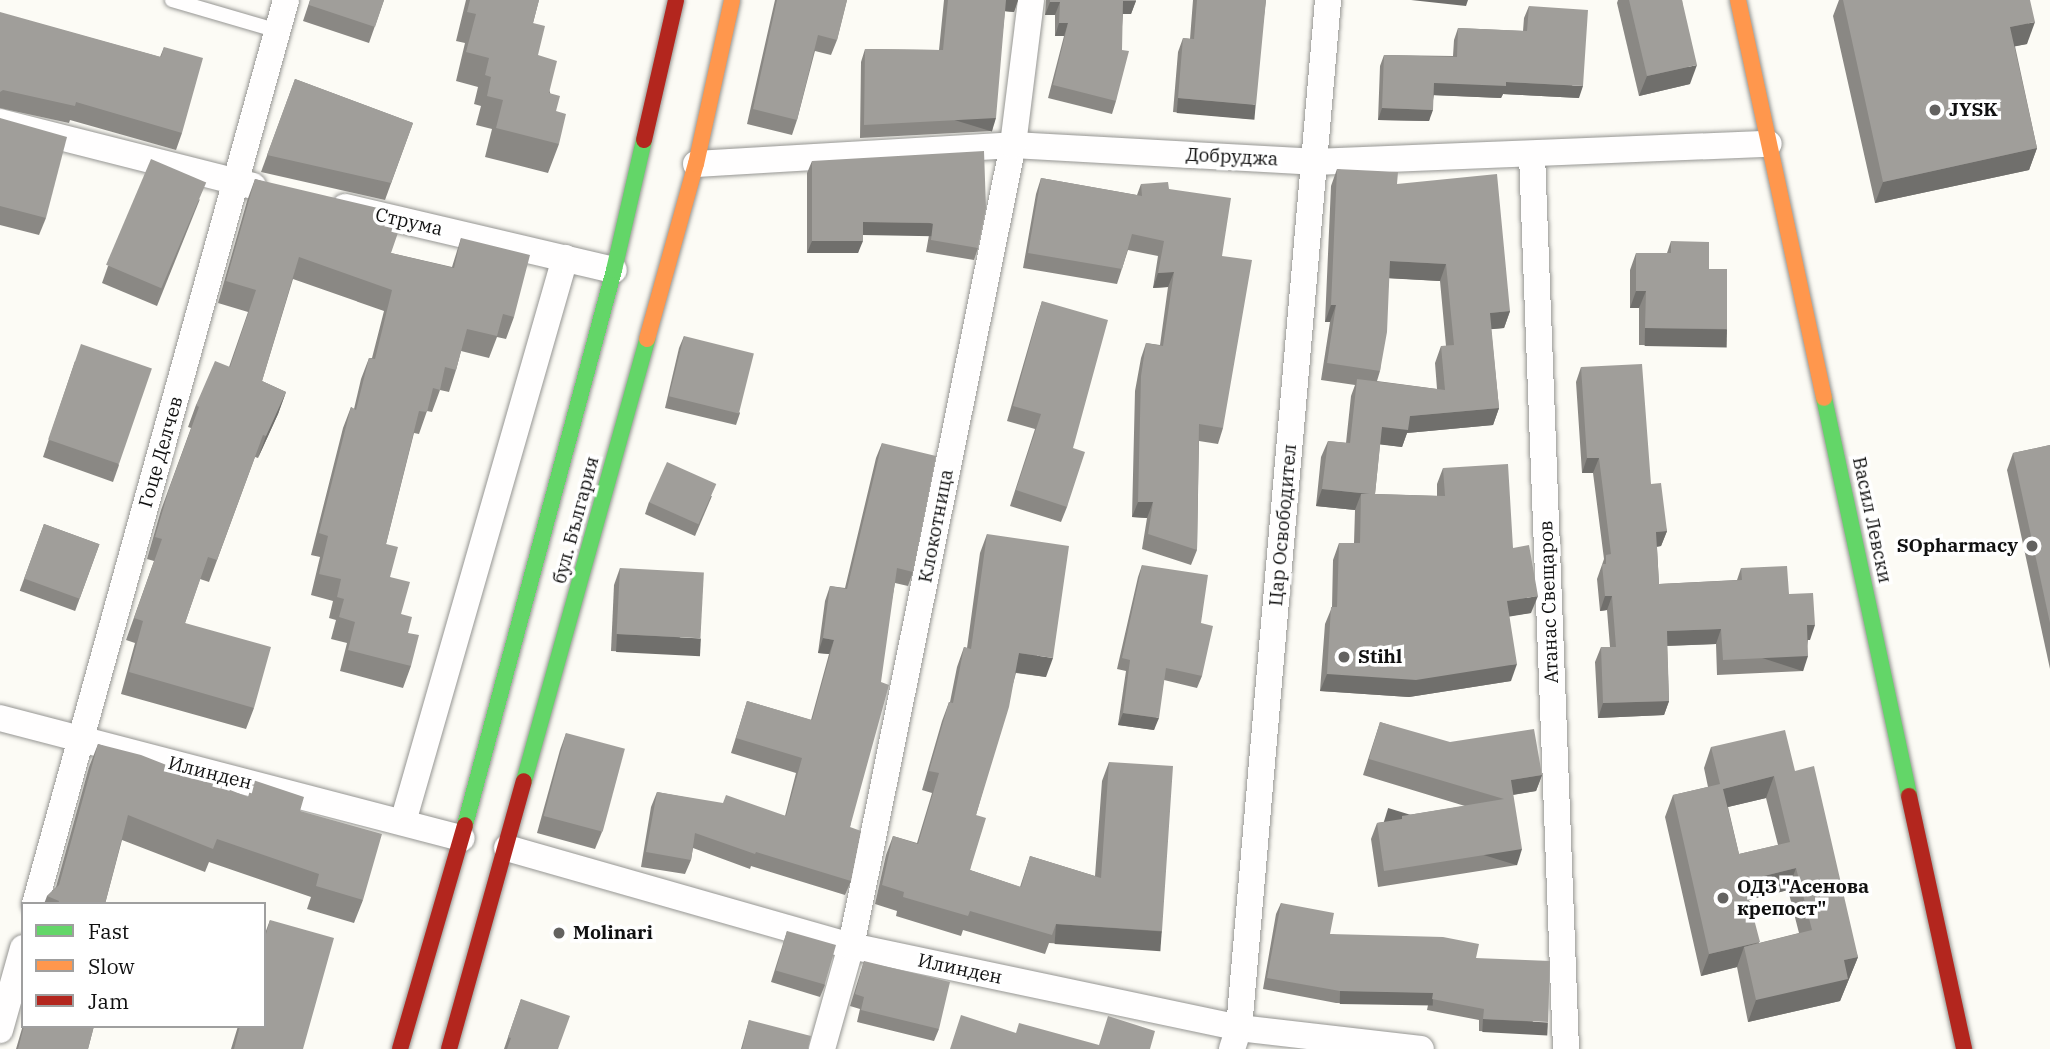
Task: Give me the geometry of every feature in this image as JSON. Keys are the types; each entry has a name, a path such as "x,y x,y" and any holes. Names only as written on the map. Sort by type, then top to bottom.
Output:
{"main road":[{"name":"бул. България","path":"400,1049 462,838 614,270 676,0"},
{"name":"бул. България","path":"449,1049 696,164 732,0"},
{"name":"Васил Левски","path":"1738,0 1964,1049"}],"street":[{"name":"Гоце Делчев","path":"36,902 286,0"},
{"name":"Клокотница","path":"822,1049 851,946 1013,145 1031,0"},
{"name":"Цар Освободител","path":"1236,1038 1328,0"},
{"path":"0,122 275,191"},
{"name":"Добруджа","path":"696,164 1013,145 1314,162 1769,144"},
{"name":"Атанас Свещаров","path":"1532,155 1566,1049"},
{"name":"Струма","path":"315,200 614,270"},
{"path":"403,822 565,258"},
{"name":"Илинден","path":"0,718 462,838"},
{"name":"Илинден","path":"507,848 851,946 1236,1038 1421,1049"},
{"path":"0,1030 21,955"}],"lane":[{"path":"172,0 278,31"}],"building":[{"path":"310,0 384,0 375,27 309,5"},
{"path":"470,0 539,0 533,23 545,26 538,55 557,61 549,93 560,96 556,111 566,114 559,144 496,128 503,100 487,96 491,77 485,75 489,58 466,52 476,14 467,12"},
{"path":"777,0 847,0 837,40 818,35 797,120 753,109"},
{"path":"948,0 1006,0 996,118 864,125 865,49 943,50"},
{"path":"1050,0 1136,0 1123,1 1122,50 1129,51 1116,101 1053,85 1068,23 1059,23 1060,2"},
{"path":"1197,0 1266,0 1256,105 1178,98 1183,38 1194,39"},
{"path":"1629,0 1682,0 1697,65 1647,76"},
{"name":"JYSK","path":"1843,0 2030,0 2035,22 2010,27 2037,148 1883,182"},
{"path":"1529,6 1588,10 1583,86 1506,82 1506,86 1434,83 1433,110 1382,108 1384,55 1457,57 1458,28 1527,31"},
{"path":"0,12 161,57 164,47 203,58 182,133 76,102 75,106 3,90 0,92"},
{"path":"295,79 413,123 391,183 267,155"},
{"path":"0,118 67,137 46,218 0,206"},
{"path":"984,151 986,208 978,248 931,240 933,223 863,222 863,241 812,241 812,161"},
{"path":"151,159 206,182 161,288 106,265"},
{"path":"1337,169 1398,172 1397,184 1497,174 1510,311 1490,313 1499,408 1410,416 1408,430 1382,427 1375,494 1445,496 1443,468 1508,464 1513,548 1529,545 1538,596 1507,601 1517,664 1416,680 1327,674 1331,607 1337,607 1339,543 1360,543 1361,494 1370,494 1322,489 1328,441 1350,443 1357,379 1445,390 1441,346 1454,345 1446,264 1390,261 1387,332 1380,371 1327,363 1336,305 1331,305"},
{"path":"1041,178 1142,196 1141,184 1168,182 1169,189 1231,198 1222,256 1252,260 1223,428 1199,424 1197,550 1148,534 1153,502 1138,502 1141,376 1146,343 1163,346 1174,272 1158,273 1164,241 1132,234 1122,269 1028,253"},
{"path":"255,179 382,209 379,217 401,224 391,253 454,268 461,238 530,255 514,317 503,314 497,336 467,329 456,370 445,367 440,390 433,388 427,412 419,411 386,544 398,547 390,577 410,582 401,614 412,617 408,633 419,635 411,666 348,650 355,622 339,617 344,599 337,597 341,579 319,574 328,536 319,533 351,407 356,410 369,358 375,359 392,290 299,257 262,381 286,392 266,436 263,435 217,560 208,557 185,623 271,647 254,708 129,672 143,621 134,618 162,539 155,537 169,489 199,407 196,405 215,361 230,367 256,290 226,281"},
{"path":"1671,241 1709,242 1709,269 1727,269 1727,329 1645,328 1646,291 1636,291 1636,253 1671,253"},
{"path":"1042,301 1108,320 1073,448 1085,452 1067,507 1016,490 1041,414 1013,406"},
{"path":"684,336 754,353 739,414 669,396"},
{"path":"81,344 152,368 119,464 48,439"},
{"path":"1642,364 1651,484 1661,483 1667,531 1656,532 1659,584 1742,580 1741,568 1787,566 1789,594 1813,593 1815,625 1807,625 1808,656 1723,660 1721,629 1667,631 1669,701 1603,703 1601,647 1616,647 1612,596 1605,596 1602,564 1606,564 1606,555 1611,554 1599,458 1587,458 1581,367"},
{"path":"882,443 936,456 913,572 897,568 881,682 889,685 850,827 861,831 851,881 756,852 755,854 695,833 691,860 646,852 657,792 723,803 726,795 786,816 802,758 736,738 747,701 812,720 834,640 823,638 830,586 847,589"},
{"path":"2050,445 2050,623 2013,453"},
{"path":"667,462 716,484 698,524 649,502"},
{"path":"44,524 99,544 80,599 24,579"},
{"path":"987,534 1069,546 1053,658 1019,653 1009,707 976,815 986,818 970,870 1021,887 1030,856 1101,878 1109,762 1173,766 1162,931 1056,924 1052,935 970,911 968,916 903,897 904,892 882,885 893,836 918,844 939,773 929,771 949,702 953,703 964,647 971,649"},
{"path":"1142,565 1208,575 1201,623 1213,626 1202,676 1166,668 1159,718 1123,713 1130,660 1122,658"},
{"path":"620,568 704,572 700,638 617,634"},
{"path":"1380,722 1450,742 1534,729 1542,775 1511,780 1522,849 1384,871 1377,823 1402,819 1402,816 1504,799 1369,759"},
{"path":"1785,730 1795,771 1814,766 1858,957 1844,960 1848,979 1756,1000 1744,947 1812,930 1796,868 1744,881 1760,942 1709,954 1673,795 1720,784 1711,747","holes":["1774,776 1790,842 1739,854 1723,789"]},
{"path":"566,733 625,749 603,832 544,816"},
{"path":"98,744 141,755 248,797 253,780 304,797 300,811 382,834 363,900 316,886 319,874 217,839 213,849 128,815 106,902 59,902 47,896 59,885"},
{"path":"1281,903 1334,913 1330,934 1443,937 1479,944 1476,958 1550,961 1548,1022 1483,1019 1484,1009 1432,999 1433,993 1340,991 1267,978"},
{"path":"270,920 334,938 303,1049 234,1049 239,1028 266,1028 266,934"},
{"path":"787,931 836,945 825,984 776,970"},
{"path":"864,961 950,982 939,1029 861,1010 864,997 855,994"},
{"path":"521,999 570,1016 558,1049 507,1049 511,1038 508,1037"},
{"path":"961,1015 1016,1033 1019,1023 1099,1045 1108,1016 1155,1031 1150,1049 950,1049"},
{"path":"749,1020 811,1036 808,1049 742,1049"},
{"path":"23,1028 93,1028 88,1049 18,1049"}],"traffic: fast":[{"path":"465,825 614,270 644,140"},
{"path":"524,781 647,339"},
{"path":"1824,398 1909,796"}],"traffic: slow":[{"path":"647,339 696,164 732,0"},
{"path":"1738,0 1824,398"}],"traffic: jam":[{"path":"644,140 676,0"},
{"path":"449,1049 524,781"},
{"path":"1909,796 1964,1049"},
{"path":"400,1049 465,825"}],"place":[{"name":"JYSK","path":"1935,110"},
{"name":"SOpharmacy","path":"2032,546"},
{"name":"Stihl","path":"1344,657"},
{"name":"ОДЗ \"Асенова крепост\"","path":"1723,898"},
{"name":"Molinari","path":"559,933"}]}
